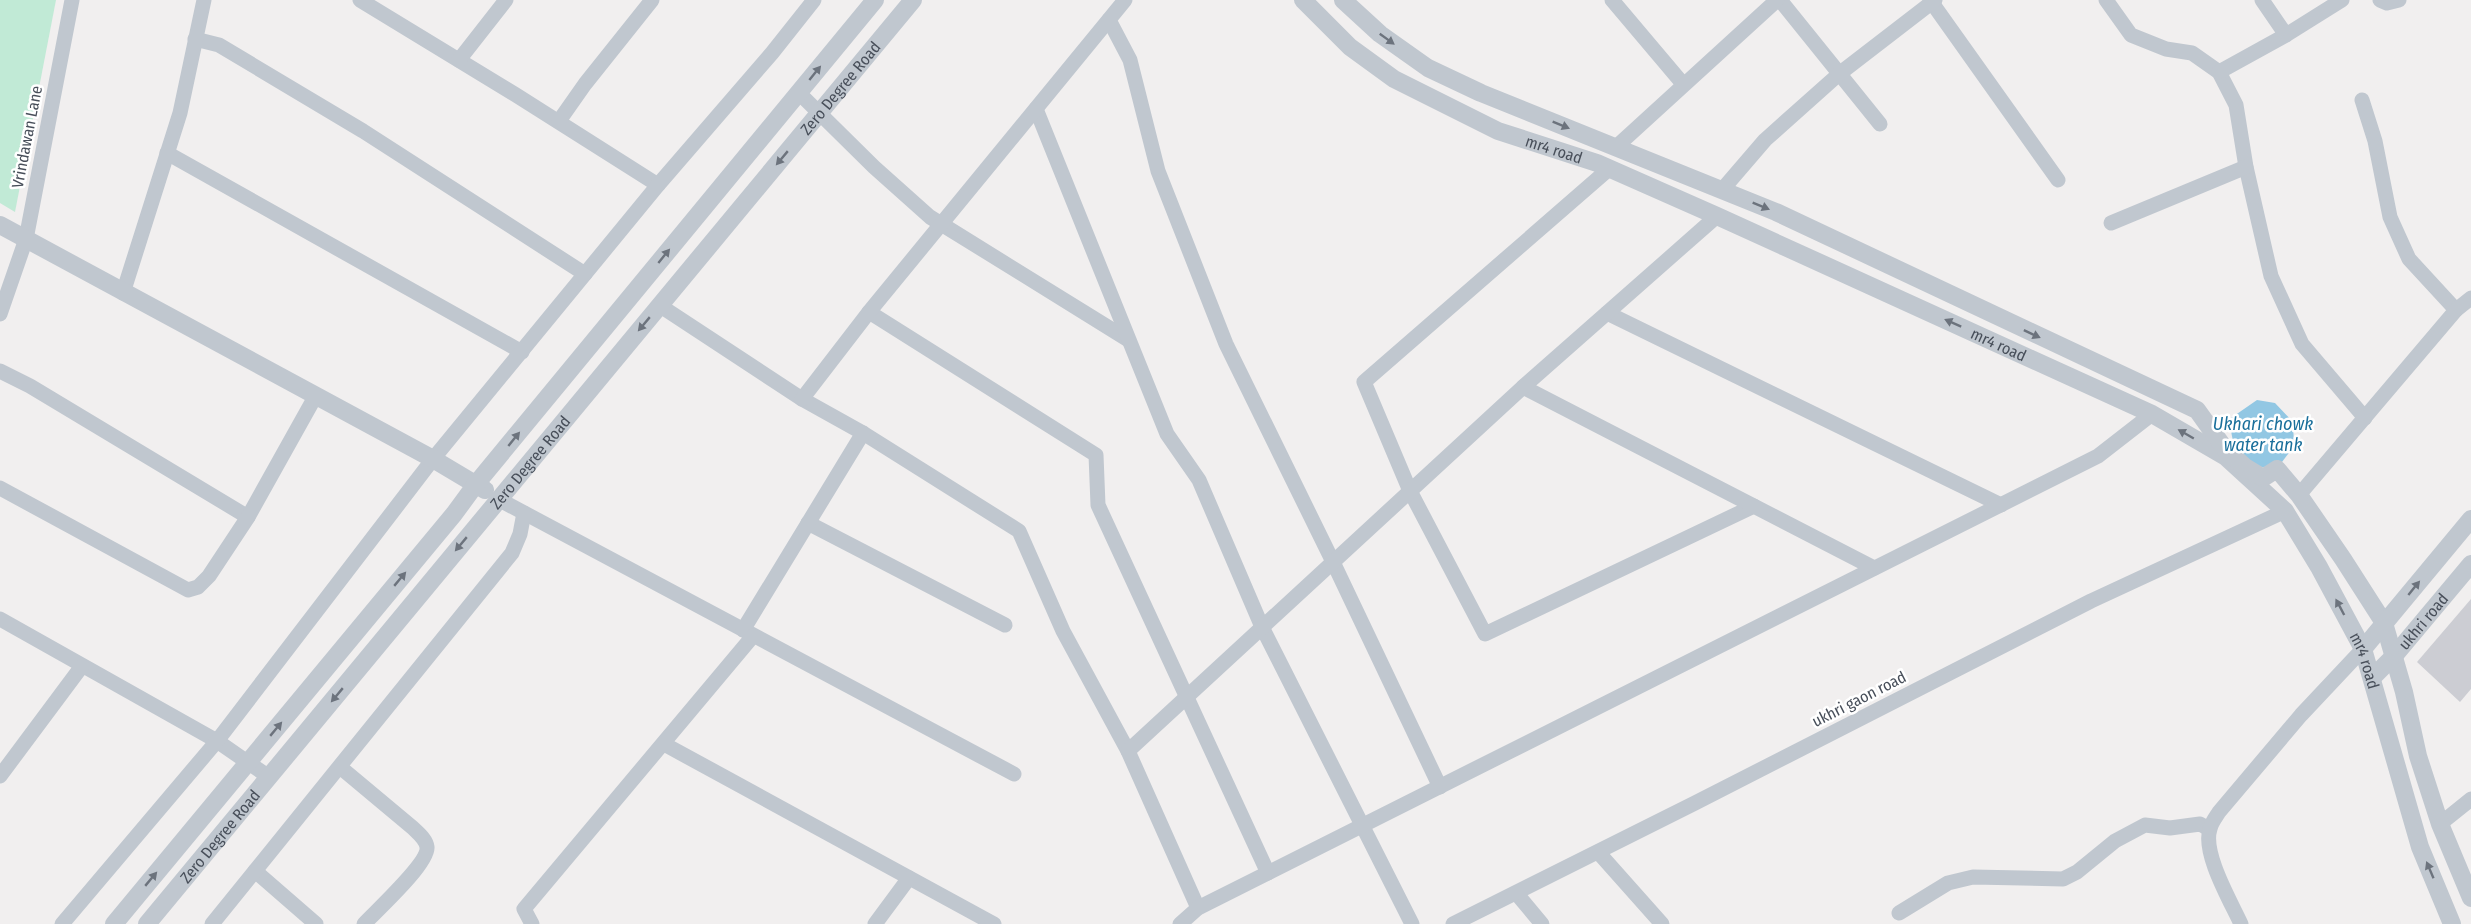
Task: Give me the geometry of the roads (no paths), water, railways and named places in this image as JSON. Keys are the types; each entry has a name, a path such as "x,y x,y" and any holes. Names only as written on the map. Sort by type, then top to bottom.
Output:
{"street":[{"name":"Vrindawan Lane","path":"0,314 26,239 72,0"},
{"path":"123,293 180,113 204,0"},
{"path":"360,0 658,185"},
{"path":"459,60 506,0"},
{"path":"559,122 585,84 652,0"},
{"path":"62,924 217,741 433,459 658,185 772,53 814,0"},
{"name":"Zero Degree Road","path":"114,924 447,524 476,484 875,0"},
{"name":"Zero Degree Road","path":"147,924 913,0"},
{"path":"802,399 869,312 943,225 1125,0"},
{"name":"mr4 road","path":"1303,0 1350,47 1394,80 1498,131 1610,168 1717,216 2152,414 2226,457 2285,511 2319,567 2363,649 2373,677 2420,847 2452,924"},
{"name":"mr4 road","path":"1343,0 1380,34 1428,68 1481,93 1776,212 2197,410 2225,449 2245,467 2263,478 2277,469 2299,495 2384,623 2418,756 2440,824 2471,898"},
{"path":"1612,0 1683,84"},
{"path":"1616,147 1778,0 1880,124"},
{"path":"2106,0 2131,35 2166,49 2192,53 2219,72 2236,105 2246,167 2271,276 2302,344 2365,418"},
{"path":"2262,0 2286,35"},
{"path":"2219,72 2286,35 2342,0"},
{"path":"2380,0 2387,3 2399,0"},
{"path":"1722,190 1765,140 1839,74 1932,1 2058,180"},
{"path":"1109,20 1130,60 1158,171 1226,344 1440,786"},
{"path":"195,39 219,45 363,131 585,274"},
{"path":"799,93 874,167 930,217 1127,339"},
{"path":"2362,99 2375,141 2390,217 2409,260 2457,310"},
{"path":"1036,110 1167,434 1199,480 1262,627 1412,924"},
{"path":"167,153 522,352"},
{"path":"2111,223 2246,167"},
{"path":"1610,168 1364,382 1410,491 1485,634 1754,506"},
{"path":"1128,751 1523,387 1717,216"},
{"path":"0,225 315,398 433,459 498,499 1014,774"},
{"path":"2299,495 2457,310 2471,298"},
{"path":"659,305 802,399 863,433 1019,531 1064,631 1128,751 1198,908"},
{"path":"869,312 1096,455 1098,505 1268,873"},
{"path":"1607,313 2001,505"},
{"path":"0,371 30,386 248,517"},
{"path":"1523,387 1874,568"},
{"path":"0,488 188,590 198,586 209,576 248,517 315,398"},
{"path":"1180,924 1198,908 2098,456 2152,414"},
{"path":"532,924 524,909 664,744 748,633 808,523 863,433"},
{"name":"ukhri gaon road","path":"1453,924 2091,600 2285,511"},
{"path":"212,924 513,553 524,513"},
{"path":"2241,924 2219,877 2210,847 2209,830 2220,812 2301,715 2363,649 2471,519"},
{"path":"808,523 1005,626"},
{"name":"ukhri road","path":"2373,677 2394,656 2471,564"},
{"path":"0,618 217,741 269,777"},
{"path":"0,776 6,755 82,666"},
{"path":"664,744 994,924"},
{"path":"340,767 418,833 424,839 427,848 425,856 416,869 364,924"},
{"path":"2440,824 2471,799"},
{"path":"1899,913 1948,883 1973,877 2063,879 2077,872 2115,841 2145,825 2170,828 2200,824 2209,830"},
{"path":"1598,852 1662,924"},
{"path":"255,871 316,924"},
{"path":"875,924 909,878"},
{"path":"1516,893 1542,924"}],"water":[{"name":"Ukhari chowk water tank","path":"2257,400 2275,403 2293,422 2294,446 2282,462 2264,467 2248,463 2242,457 2234,443 2231,426 2231,418"}]}
